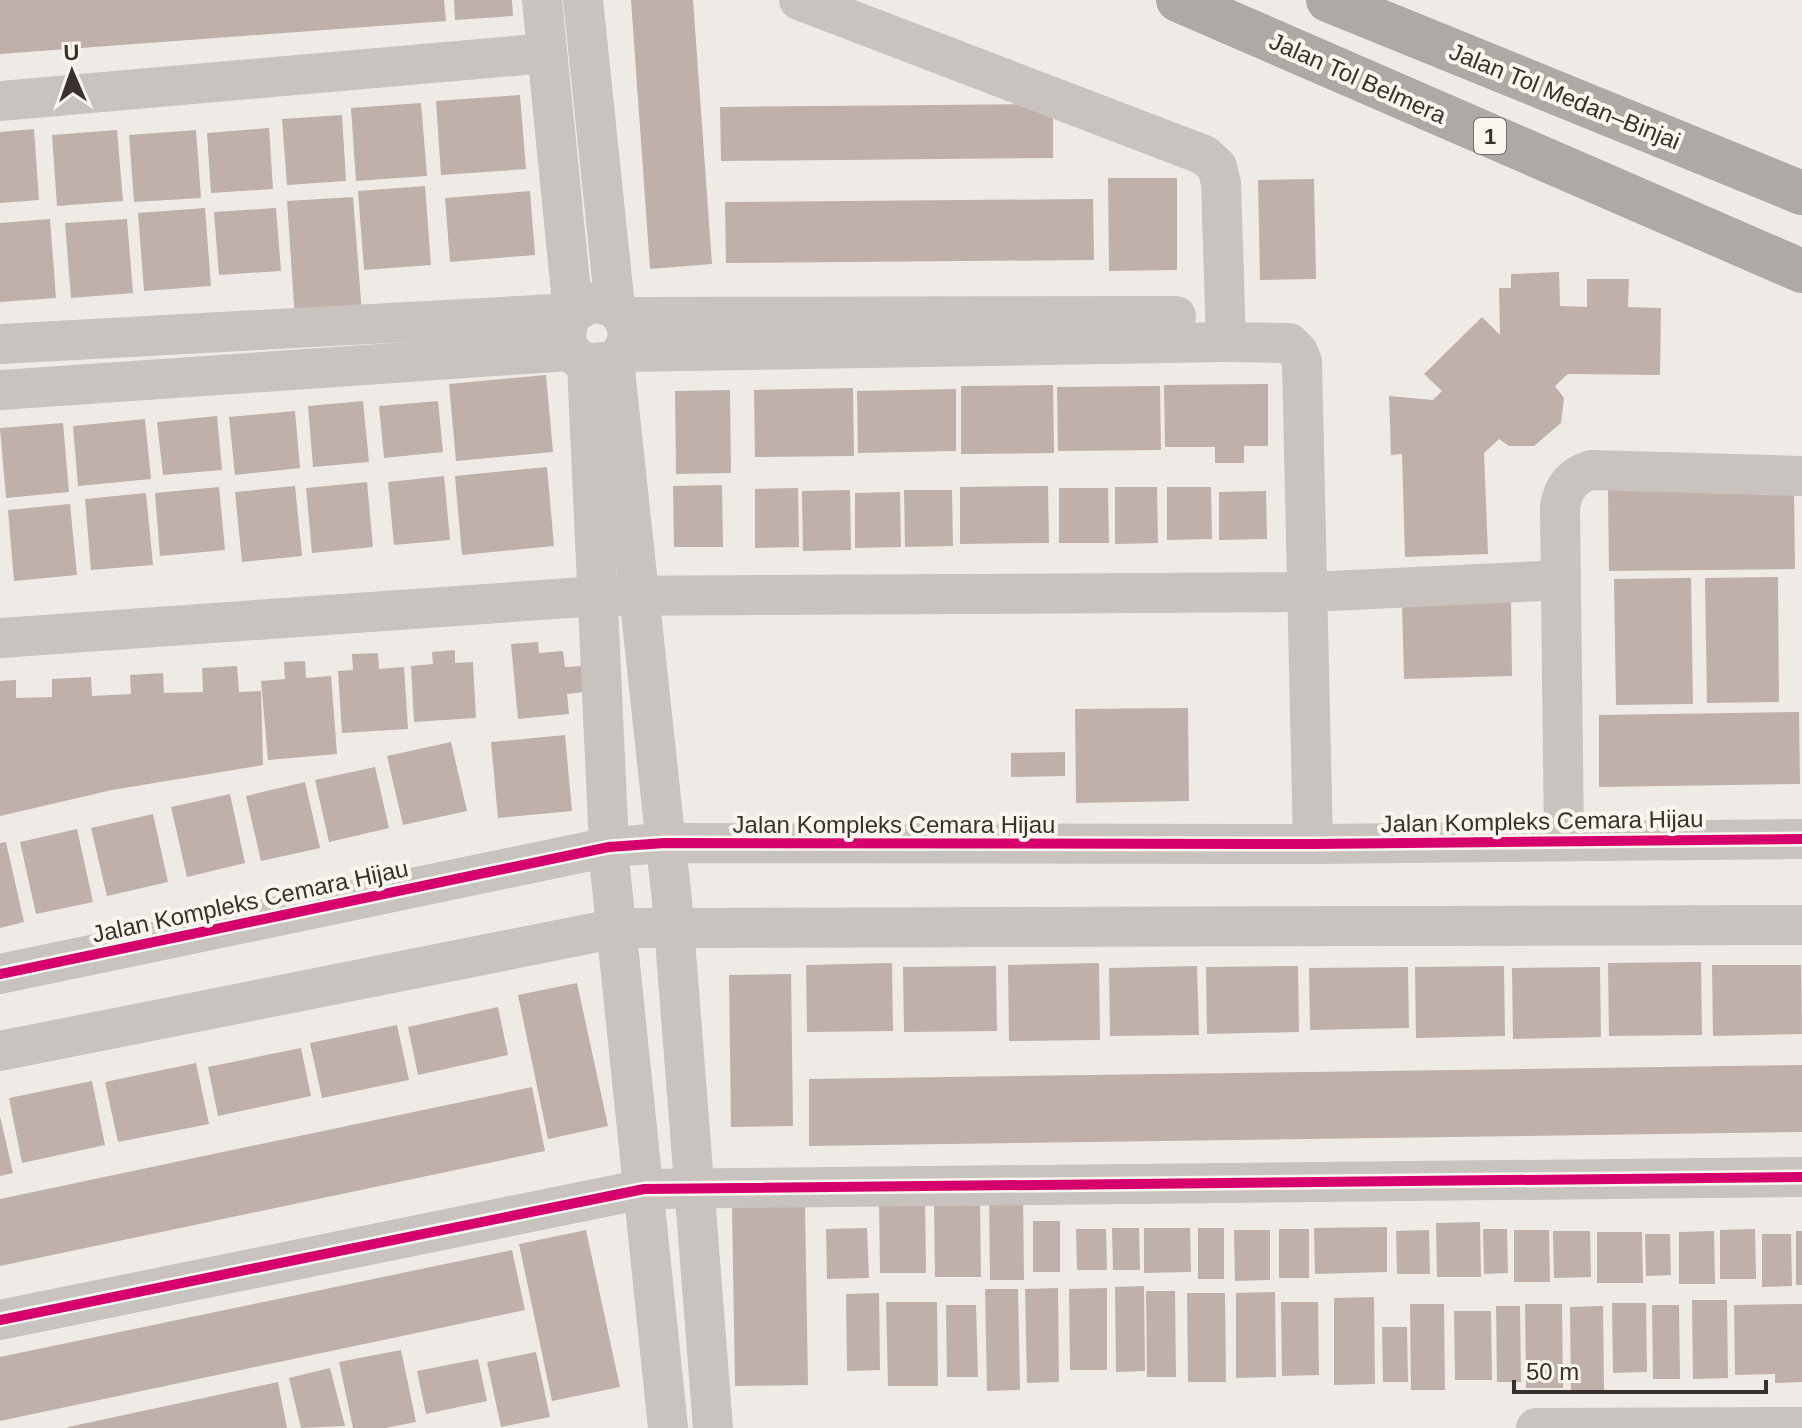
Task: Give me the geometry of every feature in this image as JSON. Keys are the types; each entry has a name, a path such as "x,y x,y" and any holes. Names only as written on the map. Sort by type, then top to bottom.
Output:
{"highway":[{"name":"Jalan Tol Belmera","path":"1178,0 1802,271"},
{"name":"Jalan Tol Medan–Binjai","path":"1328,0 1802,193"}],"street":[{"path":"542,0 547,53 601,338 639,595 673,915 713,1428"},
{"path":"583,0 601,338 598,596 609,857 668,1428"},
{"path":"799,0 1212,160 1221,183 1225,329"},
{"path":"0,101 547,53"},
{"path":"0,344 1225,329 1294,345 1303,376 1313,844"},
{"path":"0,390 601,338"},
{"path":"1564,840 1560,506 1563,492 1580,474 1591,470 1802,476"},
{"path":"0,638 598,596 1309,592 1561,580"},
{"name":"Jalan Kompleks Cemara Hijau","path":"0,974 609,857 666,852 1802,839"},
{"path":"0,1051 616,918 673,915 1802,925"},
{"path":"0,1320 644,1189 1802,1177"},
{"path":"1536,1428 1802,1427"}],"building":[{"path":"0,0 444,0 446,21 0,54"},
{"path":"454,0 512,0 513,16 455,20"},
{"path":"631,0 693,0 712,264 650,269"},
{"path":"520,95 526,169 441,175 436,101"},
{"path":"421,103 427,176 356,181 351,108"},
{"path":"1053,104 1053,158 721,161 720,107"},
{"path":"342,115 346,181 287,185 282,119"},
{"path":"269,128 273,189 211,193 207,133"},
{"path":"34,129 39,200 0,203 0,132"},
{"path":"117,130 123,201 57,206 52,135"},
{"path":"196,130 201,198 134,202 129,135"},
{"path":"1108,178 1177,178 1177,270 1109,271"},
{"path":"1314,179 1316,279 1260,280 1258,180"},
{"path":"425,186 431,265 364,270 358,191"},
{"path":"530,191 535,255 450,262 445,198"},
{"path":"353,197 362,314 295,319 287,201"},
{"path":"1093,199 1094,260 726,263 725,202"},
{"path":"205,208 211,286 144,291 138,213"},
{"path":"276,208 281,271 219,275 214,212"},
{"path":"50,219 56,298 0,302 0,223"},
{"path":"127,219 133,293 71,298 65,223"},
{"path":"1559,272 1560,306 1587,307 1587,279 1629,279 1628,307 1661,308 1660,375 1568,374 1555,386 1564,398 1561,423 1534,446 1509,446 1499,439 1484,453 1488,554 1405,557 1402,454 1391,455 1389,396 1433,400 1442,391 1424,374 1482,317 1500,335 1499,288 1511,288 1511,274"},
{"path":"546,375 553,452 456,461 449,384"},
{"path":"1268,384 1268,446 1244,446 1244,463 1215,463 1215,447 1165,447 1164,385"},
{"path":"1053,385 1054,453 961,454 961,386"},
{"path":"1160,386 1161,450 1058,451 1057,387"},
{"path":"853,388 854,456 755,457 754,390"},
{"path":"956,389 956,451 858,453 857,391"},
{"path":"730,390 731,473 676,474 675,391"},
{"path":"363,401 369,462 313,467 308,406"},
{"path":"438,401 443,452 384,458 379,406"},
{"path":"295,411 300,468 235,475 229,417"},
{"path":"217,416 222,470 163,475 157,422"},
{"path":"145,419 151,479 78,486 73,426"},
{"path":"63,423 69,492 6,498 0,428"},
{"path":"547,467 554,546 462,555 455,476"},
{"path":"444,476 450,540 394,545 388,482"},
{"path":"367,482 373,547 312,553 306,488"},
{"path":"722,485 723,547 674,547 673,486"},
{"path":"295,486 302,556 242,562 235,492"},
{"path":"1048,486 1049,543 960,544 960,487"},
{"path":"219,487 225,550 160,556 155,493"},
{"path":"1115,487 1157,487 1158,543 1115,544"},
{"path":"1167,487 1211,487 1212,539 1167,540"},
{"path":"1794,487 1795,569 1609,571 1608,490"},
{"path":"798,488 799,547 755,548 755,489"},
{"path":"1059,488 1108,488 1109,543 1059,543"},
{"path":"850,490 851,550 803,551 802,491"},
{"path":"904,490 952,490 953,546 905,547"},
{"path":"1266,491 1267,539 1219,540 1219,492"},
{"path":"900,492 901,547 855,548 855,493"},
{"path":"146,493 153,565 91,570 85,499"},
{"path":"70,504 77,575 14,581 8,510"},
{"path":"1778,577 1779,702 1707,703 1705,578"},
{"path":"1691,578 1693,704 1616,705 1614,579"},
{"path":"1511,602 1512,676 1404,679 1402,604"},
{"path":"538,642 539,653 563,651 565,667 583,666 586,692 567,694 569,714 518,719 511,644"},
{"path":"455,650 455,663 473,662 476,718 414,722 411,666 433,664 432,652"},
{"path":"378,653 379,669 404,667 408,729 342,733 338,671 353,670 352,654"},
{"path":"305,661 306,678 331,676 337,754 268,760 261,681 285,679 284,662"},
{"path":"237,666 239,692 261,691 263,765 112,790 0,816 0,681 16,680 16,698 52,697 52,679 91,677 92,696 131,694 130,675 163,673 164,693 203,692 202,668"},
{"path":"1188,708 1189,801 1076,803 1075,709"},
{"path":"1799,712 1800,784 1599,787 1599,715"},
{"path":"565,735 572,811 498,818 491,742"},
{"path":"451,742 467,811 403,825 387,756"},
{"path":"1065,752 1065,776 1011,777 1011,753"},
{"path":"375,767 389,828 329,842 315,780"},
{"path":"305,782 320,848 261,861 246,796"},
{"path":"230,794 245,863 187,877 171,807"},
{"path":"153,814 168,882 107,896 91,828"},
{"path":"77,829 93,902 36,914 20,842"},
{"path":"6,842 24,922 0,928 0,843"},
{"path":"1701,962 1702,1035 1609,1036 1608,963"},
{"path":"892,963 893,1031 807,1032 806,965"},
{"path":"1099,963 1100,1040 1009,1041 1008,965"},
{"path":"1712,965 1801,965 1802,1034 1713,1036"},
{"path":"996,966 997,1031 904,1032 903,967"},
{"path":"1197,966 1199,1035 1110,1036 1109,968"},
{"path":"1298,966 1299,1032 1207,1034 1206,967"},
{"path":"1504,966 1505,1036 1416,1038 1415,967"},
{"path":"1408,967 1409,1028 1310,1030 1309,968"},
{"path":"1600,967 1601,1037 1513,1039 1512,968"},
{"path":"791,974 793,1126 731,1127 729,975"},
{"path":"577,983 608,1126 548,1139 518,995"},
{"path":"498,1007 508,1055 418,1075 408,1027"},
{"path":"397,1025 409,1080 322,1098 310,1043"},
{"path":"301,1048 311,1096 218,1116 208,1067"},
{"path":"196,1063 209,1124 118,1142 105,1082"},
{"path":"1802,1065 1802,1132 809,1146 809,1079"},
{"path":"92,1081 105,1145 22,1163 9,1098"},
{"path":"532,1087 545,1151 0,1266 0,1199"},
{"path":"0,1116 13,1173 0,1176"},
{"path":"989,1192 1023,1192 1024,1280 990,1280"},
{"path":"879,1198 925,1198 926,1273 880,1273"},
{"path":"980,1198 981,1277 935,1277 934,1199"},
{"path":"805,1206 808,1385 735,1386 732,1207"},
{"path":"1033,1221 1060,1221 1060,1272 1033,1272"},
{"path":"1480,1222 1481,1277 1437,1277 1436,1223"},
{"path":"1387,1227 1387,1272 1315,1274 1314,1228"},
{"path":"867,1228 869,1278 827,1279 826,1229"},
{"path":"1112,1228 1139,1228 1140,1270 1113,1270"},
{"path":"1144,1228 1190,1228 1191,1272 1144,1273"},
{"path":"1198,1228 1224,1228 1224,1279 1198,1279"},
{"path":"1076,1229 1106,1229 1107,1270 1077,1270"},
{"path":"1279,1229 1309,1229 1309,1278 1279,1278"},
{"path":"1483,1229 1507,1229 1508,1273 1484,1274"},
{"path":"1755,1229 1756,1279 1720,1279 1720,1230"},
{"path":"586,1230 620,1387 552,1401 519,1244"},
{"path":"1234,1230 1270,1230 1270,1280 1235,1281"},
{"path":"1429,1230 1430,1274 1397,1274 1396,1231"},
{"path":"1514,1230 1549,1230 1550,1282 1514,1282"},
{"path":"1553,1231 1590,1231 1591,1277 1554,1278"},
{"path":"1714,1231 1715,1284 1679,1284 1679,1232"},
{"path":"1796,1231 1802,1231 1802,1285 1796,1285"},
{"path":"1597,1232 1642,1232 1643,1283 1597,1283"},
{"path":"1645,1234 1670,1234 1671,1275 1646,1276"},
{"path":"1762,1234 1791,1234 1792,1286 1762,1287"},
{"path":"512,1250 525,1310 0,1421 0,1357"},
{"path":"1144,1286 1145,1371 1116,1372 1115,1287"},
{"path":"1058,1288 1059,1382 1027,1383 1025,1289"},
{"path":"1107,1288 1107,1370 1070,1370 1069,1289"},
{"path":"985,1289 1018,1289 1020,1390 987,1391"},
{"path":"1146,1291 1175,1291 1176,1377 1147,1377"},
{"path":"1275,1292 1276,1377 1236,1378 1236,1293"},
{"path":"879,1293 880,1370 847,1371 846,1294"},
{"path":"1187,1293 1225,1293 1226,1382 1188,1382"},
{"path":"1374,1297 1375,1384 1334,1385 1334,1298"},
{"path":"1692,1300 1727,1300 1728,1378 1693,1379"},
{"path":"886,1302 937,1302 938,1386 888,1386"},
{"path":"1281,1302 1318,1302 1319,1375 1282,1376"},
{"path":"1612,1303 1646,1303 1647,1372 1613,1373"},
{"path":"1410,1304 1444,1304 1445,1390 1411,1390"},
{"path":"1525,1304 1562,1304 1563,1388 1526,1388"},
{"path":"1802,1304 1802,1382 1775,1383 1775,1374 1735,1375 1734,1305"},
{"path":"946,1305 976,1305 978,1377 947,1377"},
{"path":"1652,1305 1679,1305 1680,1379 1653,1379"},
{"path":"1496,1306 1520,1306 1521,1382 1497,1382"},
{"path":"1603,1306 1604,1392 1571,1393 1570,1307"},
{"path":"1454,1311 1491,1311 1492,1380 1455,1380"},
{"path":"1382,1327 1407,1327 1408,1382 1383,1382"},
{"path":"401,1350 416,1422 385,1428 353,1428 339,1362"},
{"path":"536,1352 550,1417 501,1427 487,1362"},
{"path":"478,1359 487,1401 426,1414 417,1371"},
{"path":"330,1368 345,1426 301,1428 289,1378"},
{"path":"278,1382 287,1428 68,1428 68,1427"}],"cycle path":[{"path":"0,974 609,847 665,843 1313,844 1802,839"},
{"path":"0,1320 644,1189 1802,1177"}]}
